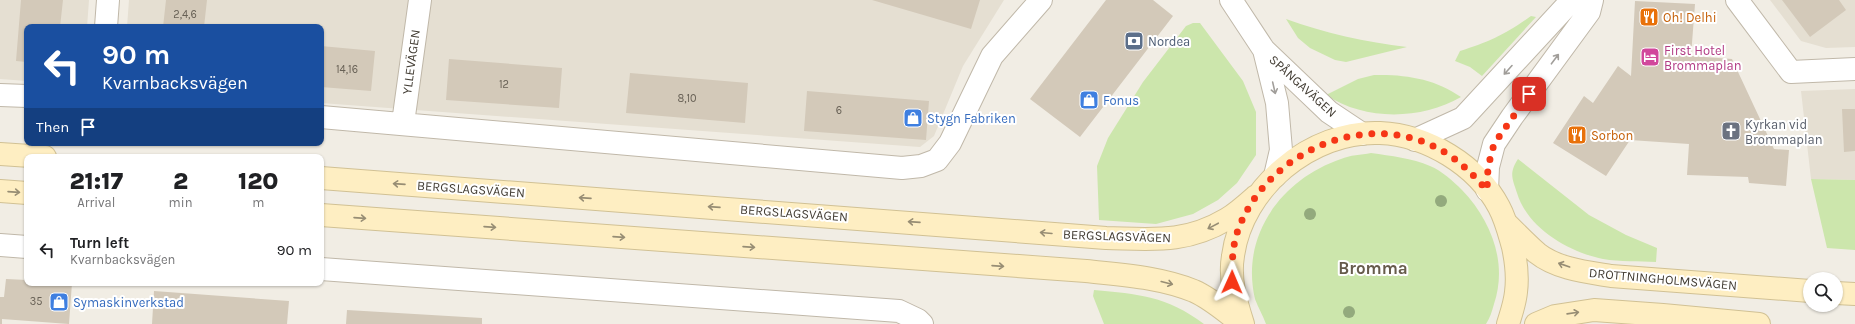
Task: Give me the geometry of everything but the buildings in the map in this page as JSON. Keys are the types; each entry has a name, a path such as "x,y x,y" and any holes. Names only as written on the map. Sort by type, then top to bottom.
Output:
{"main road":[{"path":"1243,324 1236,303 1232,282 1232,257 1237,233 1256,196 1275,176 1298,157 1314,148 1335,140 1362,134 1381,133 1415,140 1448,154 1469,170 1499,206 1508,225 1516,263 1516,292 1508,324"},
{"path":"0,154 24,156"},
{"name":"BERGSLAGSVÄGEN","path":"324,178 1106,238 1155,239 1172,239 1204,231 1228,218 1256,196"},
{"path":"0,191 24,193"},
{"path":"324,215 1063,271 1086,271 1167,282 1195,291 1219,306 1243,324"},
{"name":"DROTTNINGHOLMSVÄGEN","path":"1508,225 1538,254 1560,264 1584,272 1611,276 1803,290"},
{"path":"1843,293 1855,294"},
{"path":"1536,324 1555,316 1594,310 1759,324"}],"street":[{"path":"106,24 108,0"},
{"name":"YLLEVÄGEN","path":"403,124 420,0"},
{"path":"324,117 902,168 921,166 937,160 950,143 992,56 1041,0"},
{"name":"SPÅNGAVÄGEN","path":"1231,0 1264,50 1328,112 1362,134"},
{"path":"1415,140 1463,118 1572,0"},
{"path":"1487,190 1488,167 1494,144 1589,12 1592,0"},
{"path":"1737,0 1791,72 1855,69"},
{"name":"SPÅNGAVÄGEN","path":"1264,50 1277,103 1281,150 1275,176"},
{"path":"0,95 24,96"},
{"path":"0,245 24,247"},
{"path":"324,270 899,311 920,322"}],"shaded area":[{"path":"0,0 89,0 87,24 24,24 24,81 0,79"},
{"path":"129,0 1004,0 963,66 934,136 920,147 324,103 324,24 127,24"},
{"path":"1770,0 1855,0 1855,47 1826,48 1801,41"},
{"path":"1855,89 1855,180 1811,179 1801,91"}],"green space":[{"path":"1531,16 1536,17 1482,76 1470,67 1455,61 1460,51 1497,37"},
{"path":"1286,19 1315,29 1345,36 1407,47 1346,62 1335,60 1310,48 1298,38"},
{"path":"1193,23 1200,23 1243,81 1256,112 1256,155 1237,183 1218,200 1193,214 1156,224 1099,220 1097,166 1108,138 1143,82 1186,26"},
{"path":"1374,75 1397,75 1420,79 1441,86 1461,97 1445,105 1429,110 1393,114 1358,110 1326,95 1358,79"},
{"path":"1371,153 1409,159 1434,168 1447,176 1462,190 1481,215 1489,228 1494,243 1498,258 1499,273 1498,289 1490,317 1486,324 1266,324 1255,299 1252,275 1254,253 1260,232 1270,212 1284,195 1301,180 1320,168 1344,158"},
{"path":"1518,159 1589,215 1626,235 1657,248 1656,262 1623,261 1590,256 1564,245 1551,237 1530,218 1522,206 1512,176 1513,168"},
{"path":"1811,179 1855,180 1855,250 1827,248"},
{"path":"1094,290 1138,295 1165,302 1177,307 1204,324 1104,324 1093,296"}],"place":[{"name":"Oh! Delhi","path":"1649,17"},
{"name":"Nordea","path":"1134,41"},
{"name":"First Hotel Brommaplan","path":"1650,57"},
{"name":"Fonus","path":"1089,100"},
{"name":"Stygn Fabriken","path":"913,118"},
{"name":"Kyrkan vid Brommaplan","path":"1731,131"},
{"name":"Sorbon","path":"1577,135"},
{"name":"Symaskinverkstad","path":"59,302"}],"district":[{"name":"Bromma","path":"1373,268"}],"route":[{"path":"1232,282 1232,257 1237,233 1256,196 1275,176 1298,157 1314,148 1335,140 1362,134 1381,133 1415,140 1433,146 1448,154 1469,170 1487,190 1488,167 1494,144 1529,94"}]}
